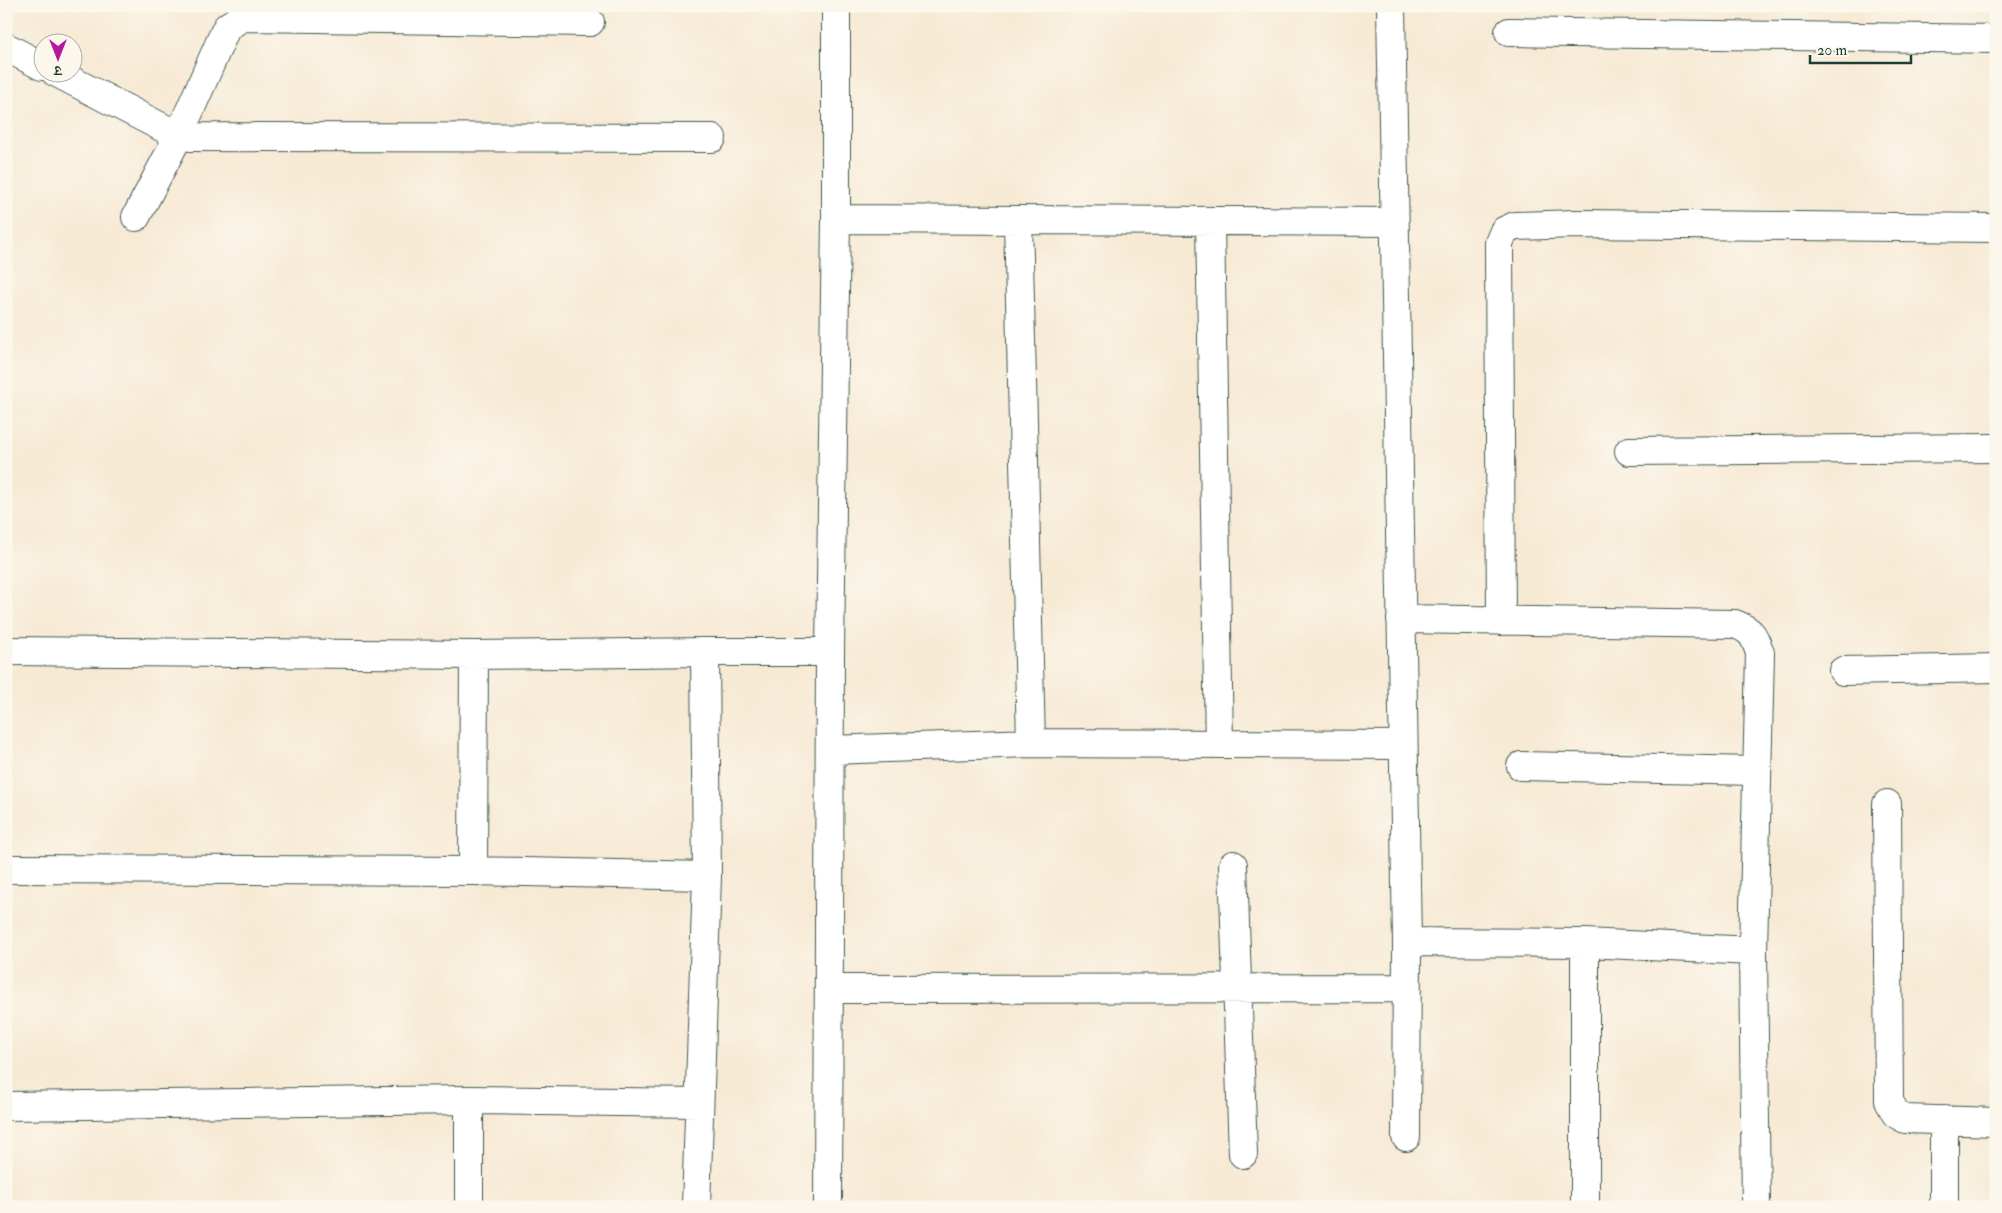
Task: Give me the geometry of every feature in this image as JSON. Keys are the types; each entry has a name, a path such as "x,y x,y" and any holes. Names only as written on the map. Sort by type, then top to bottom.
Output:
{"street":[{"path":"828,1207 830,652 836,220 836,6"},
{"path":"1391,6 1407,942 1406,1137"},
{"path":"136,217 179,135 224,33 228,27 242,17 590,22"},
{"path":"1509,32 1996,39"},
{"path":"6,47 32,61"},
{"path":"75,82 173,134 191,137 712,138"},
{"path":"836,220 1395,222"},
{"path":"1018,220 1031,743"},
{"path":"1210,221 1219,744"},
{"path":"1501,620 1499,243 1504,231 1515,226 1575,224 1996,228"},
{"path":"1629,451 1996,448"},
{"path":"1401,619 1735,624 1749,630 1755,639 1760,654 1753,951 1756,1207"},
{"path":"6,651 474,655 830,652"},
{"path":"696,1207 706,876 705,652"},
{"path":"474,655 474,871"},
{"path":"1843,671 1996,668"},
{"path":"830,750 1031,743 1404,744"},
{"path":"1521,766 1756,771"},
{"path":"1887,804 1889,1101 1896,1114 1904,1119 1996,1122"},
{"path":"1233,865 1243,1154"},
{"path":"6,869 474,871 706,876"},
{"path":"1407,942 1585,943 1753,951"},
{"path":"1585,943 1585,1207"},
{"path":"829,989 1406,988"},
{"path":"6,1106 469,1100 699,1103"},
{"path":"469,1100 469,1207"},
{"path":"1944,1120 1944,1207"}]}
